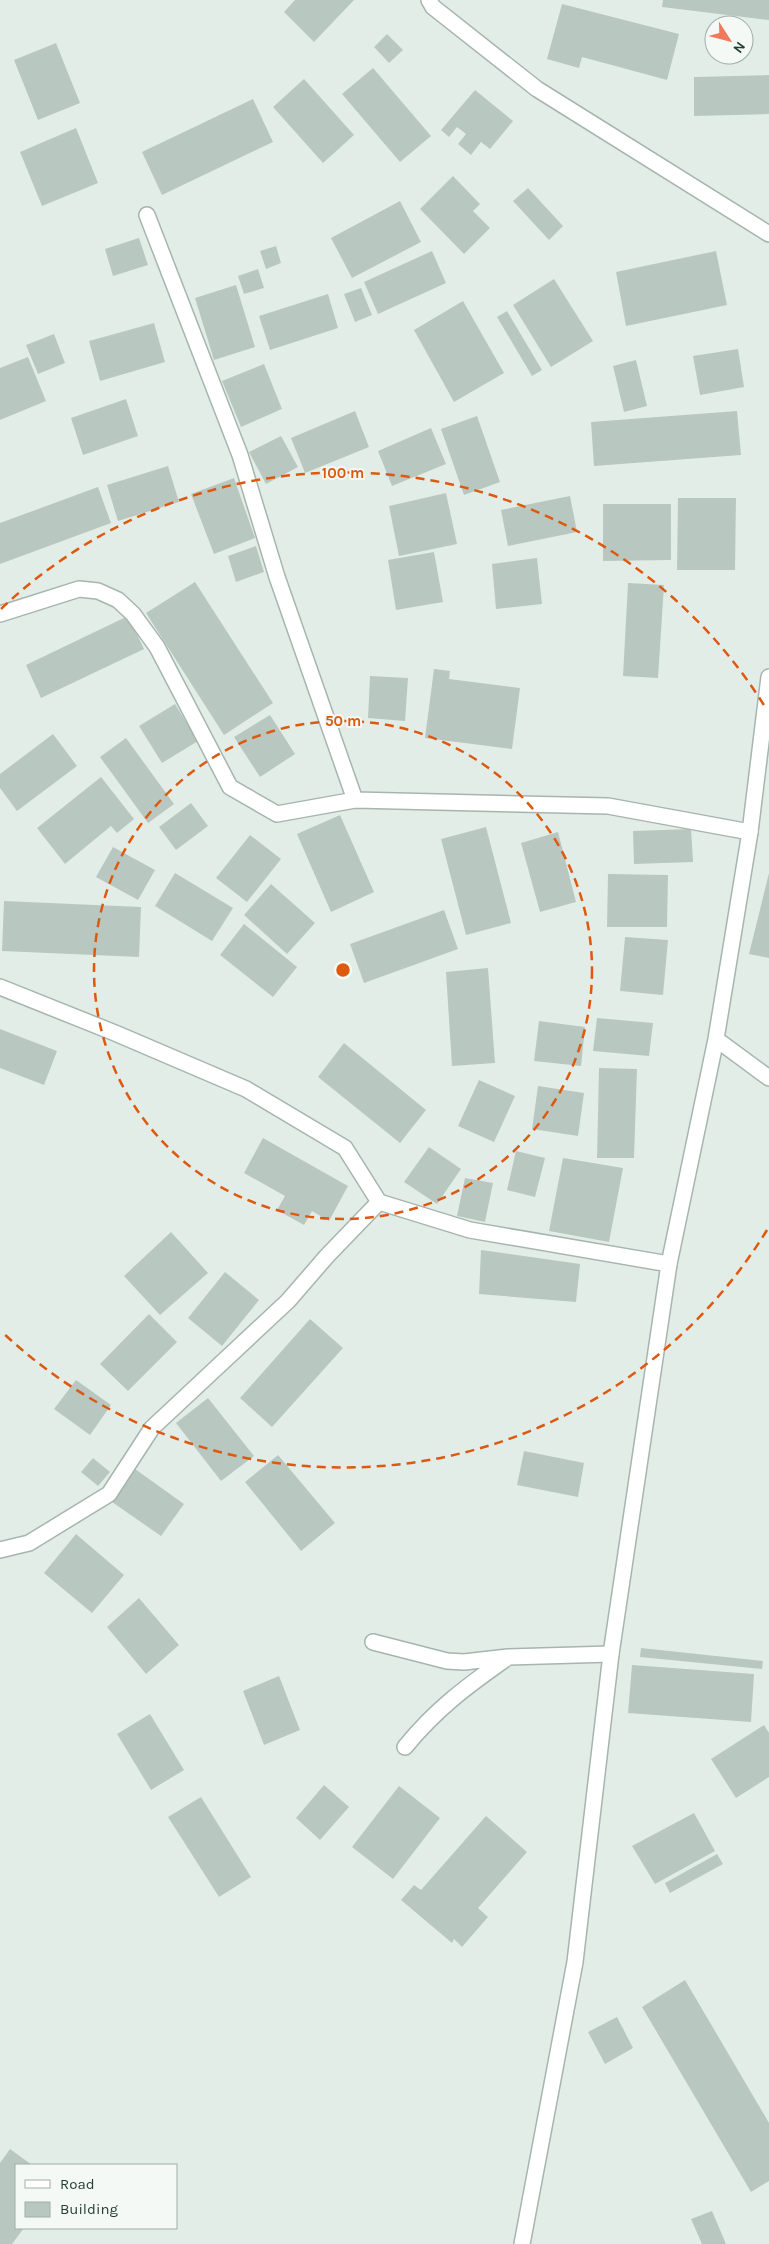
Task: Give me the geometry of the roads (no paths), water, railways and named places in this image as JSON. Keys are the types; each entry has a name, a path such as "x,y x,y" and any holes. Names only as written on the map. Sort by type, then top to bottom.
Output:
{"street":[{"path":"429,0 433,7 537,89 769,234"},
{"path":"147,215 240,455 277,576 354,800"},
{"path":"0,614 79,589 98,591 118,600 133,614 157,647 230,786 277,814 354,800 608,806 750,832"},
{"path":"522,2244 575,1962 611,1654 669,1264 716,1040 750,832 769,678"},
{"path":"0,987 116,1033 246,1089 345,1148 379,1202 470,1230 669,1264"},
{"path":"716,1040 769,1078"},
{"path":"0,1550 29,1543 109,1494 152,1428 288,1301 327,1256 379,1202"},
{"path":"372,1642 447,1660 464,1662 508,1657 611,1654"},
{"path":"404,1747 428,1719 465,1688 508,1657"}]}
